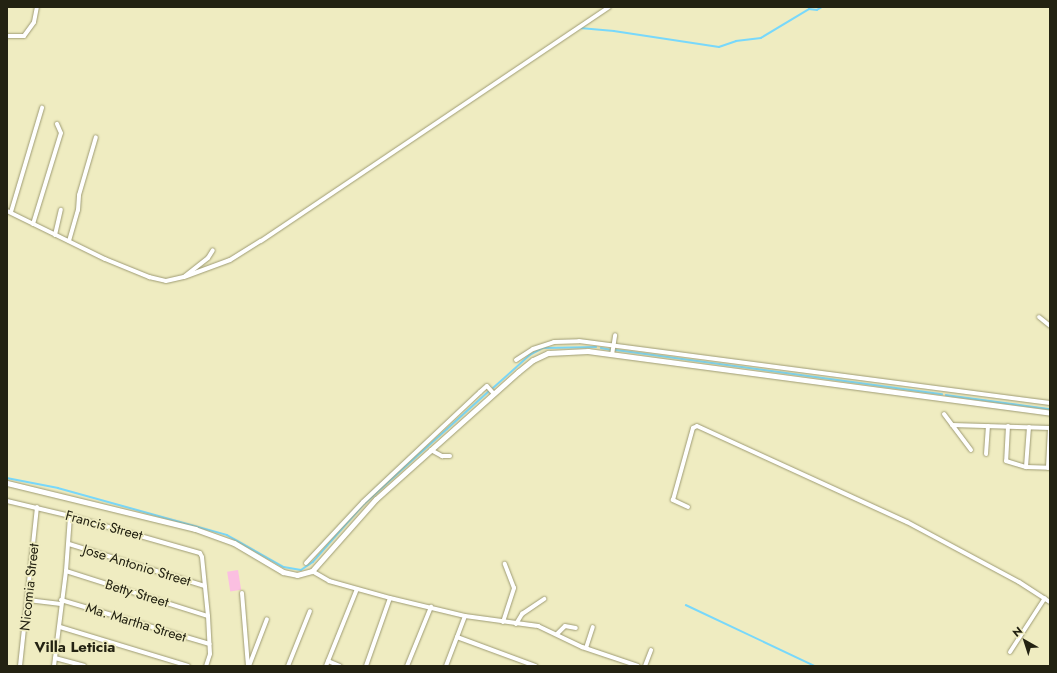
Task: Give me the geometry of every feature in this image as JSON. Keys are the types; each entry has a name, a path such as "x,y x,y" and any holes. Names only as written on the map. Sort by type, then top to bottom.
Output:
{"street":[{"path":"7,36 24,36 34,22 37,7"},
{"path":"42,108 9,212 55,235 150,278 166,281 184,277 230,260 261,241 609,7"},
{"path":"33,224 61,133 57,124"},
{"path":"69,241 78,210 79,195 96,138"},
{"path":"55,235 61,210"},
{"path":"184,277 208,258 213,250"},
{"path":"1039,317 1050,326"},
{"path":"612,355 615,335"},
{"path":"516,360 534,349 554,342 599,342 944,390 1050,403"},
{"path":"597,353 599,342"},
{"path":"7,483 34,488 195,529 234,543 287,574 297,575 312,571 376,499 527,365 544,354 570,350 597,353 1050,413"},
{"path":"306,563 363,502 480,392 488,386 494,394"},
{"path":"943,400 944,390"},
{"path":"944,414 971,450"},
{"path":"952,425 1008,426 1050,428 1049,468 1026,467 1006,461 1008,426"},
{"path":"688,508 673,500 693,428 697,426 906,522 1050,602"},
{"path":"986,454 988,426"},
{"path":"1026,467 1029,427"},
{"path":"431,450 442,456 450,456"},
{"name":"Francis Street","path":"7,501 70,516 200,554 202,557 205,586"},
{"name":"Nicomia Street","path":"20,666 37,507"},
{"path":"54,666 69,544 70,516"},
{"name":"Jose Antonio Street","path":"69,544 205,586"},
{"path":"503,622 514,588 505,564"},
{"name":"Betty Street","path":"66,571 208,616"},
{"path":"312,571 318,576 390,598 465,616 538,626 586,648 638,666"},
{"path":"205,586 210,644 210,654 206,666"},
{"path":"340,666 327,664 357,589"},
{"path":"242,593 248,666"},
{"path":"366,666 390,598"},
{"path":"1010,652 1045,598"},
{"path":"516,624 522,614 532,609 544,599"},
{"name":"Ma. Martha Street","path":"28,600 61,602 210,644"},
{"path":"407,666 431,607"},
{"path":"288,666 310,611"},
{"path":"446,666 465,616"},
{"path":"248,666 268,619"},
{"path":"557,634 565,626 576,628"},
{"path":"60,627 188,666"},
{"path":"586,648 593,627"},
{"path":"457,637 536,666"},
{"path":"645,666 651,650"},
{"path":"55,658 84,666"}],"shaded area":[{"path":"238,570 241,590 230,591 227,572"}],"waterway":[{"path":"580,28 614,31 719,47 736,41 761,38 809,9 817,10 822,7"},
{"path":"493,388 530,355 543,348 596,347"},
{"path":"601,348 612,350"},
{"path":"616,350 942,394"},
{"path":"7,478 58,488 227,535 284,567 301,570 313,562 364,504 488,392"},
{"path":"946,395 1050,409"},
{"path":"686,605 815,666"}],"district":[{"name":"Villa Leticia","path":"75,648"}]}
